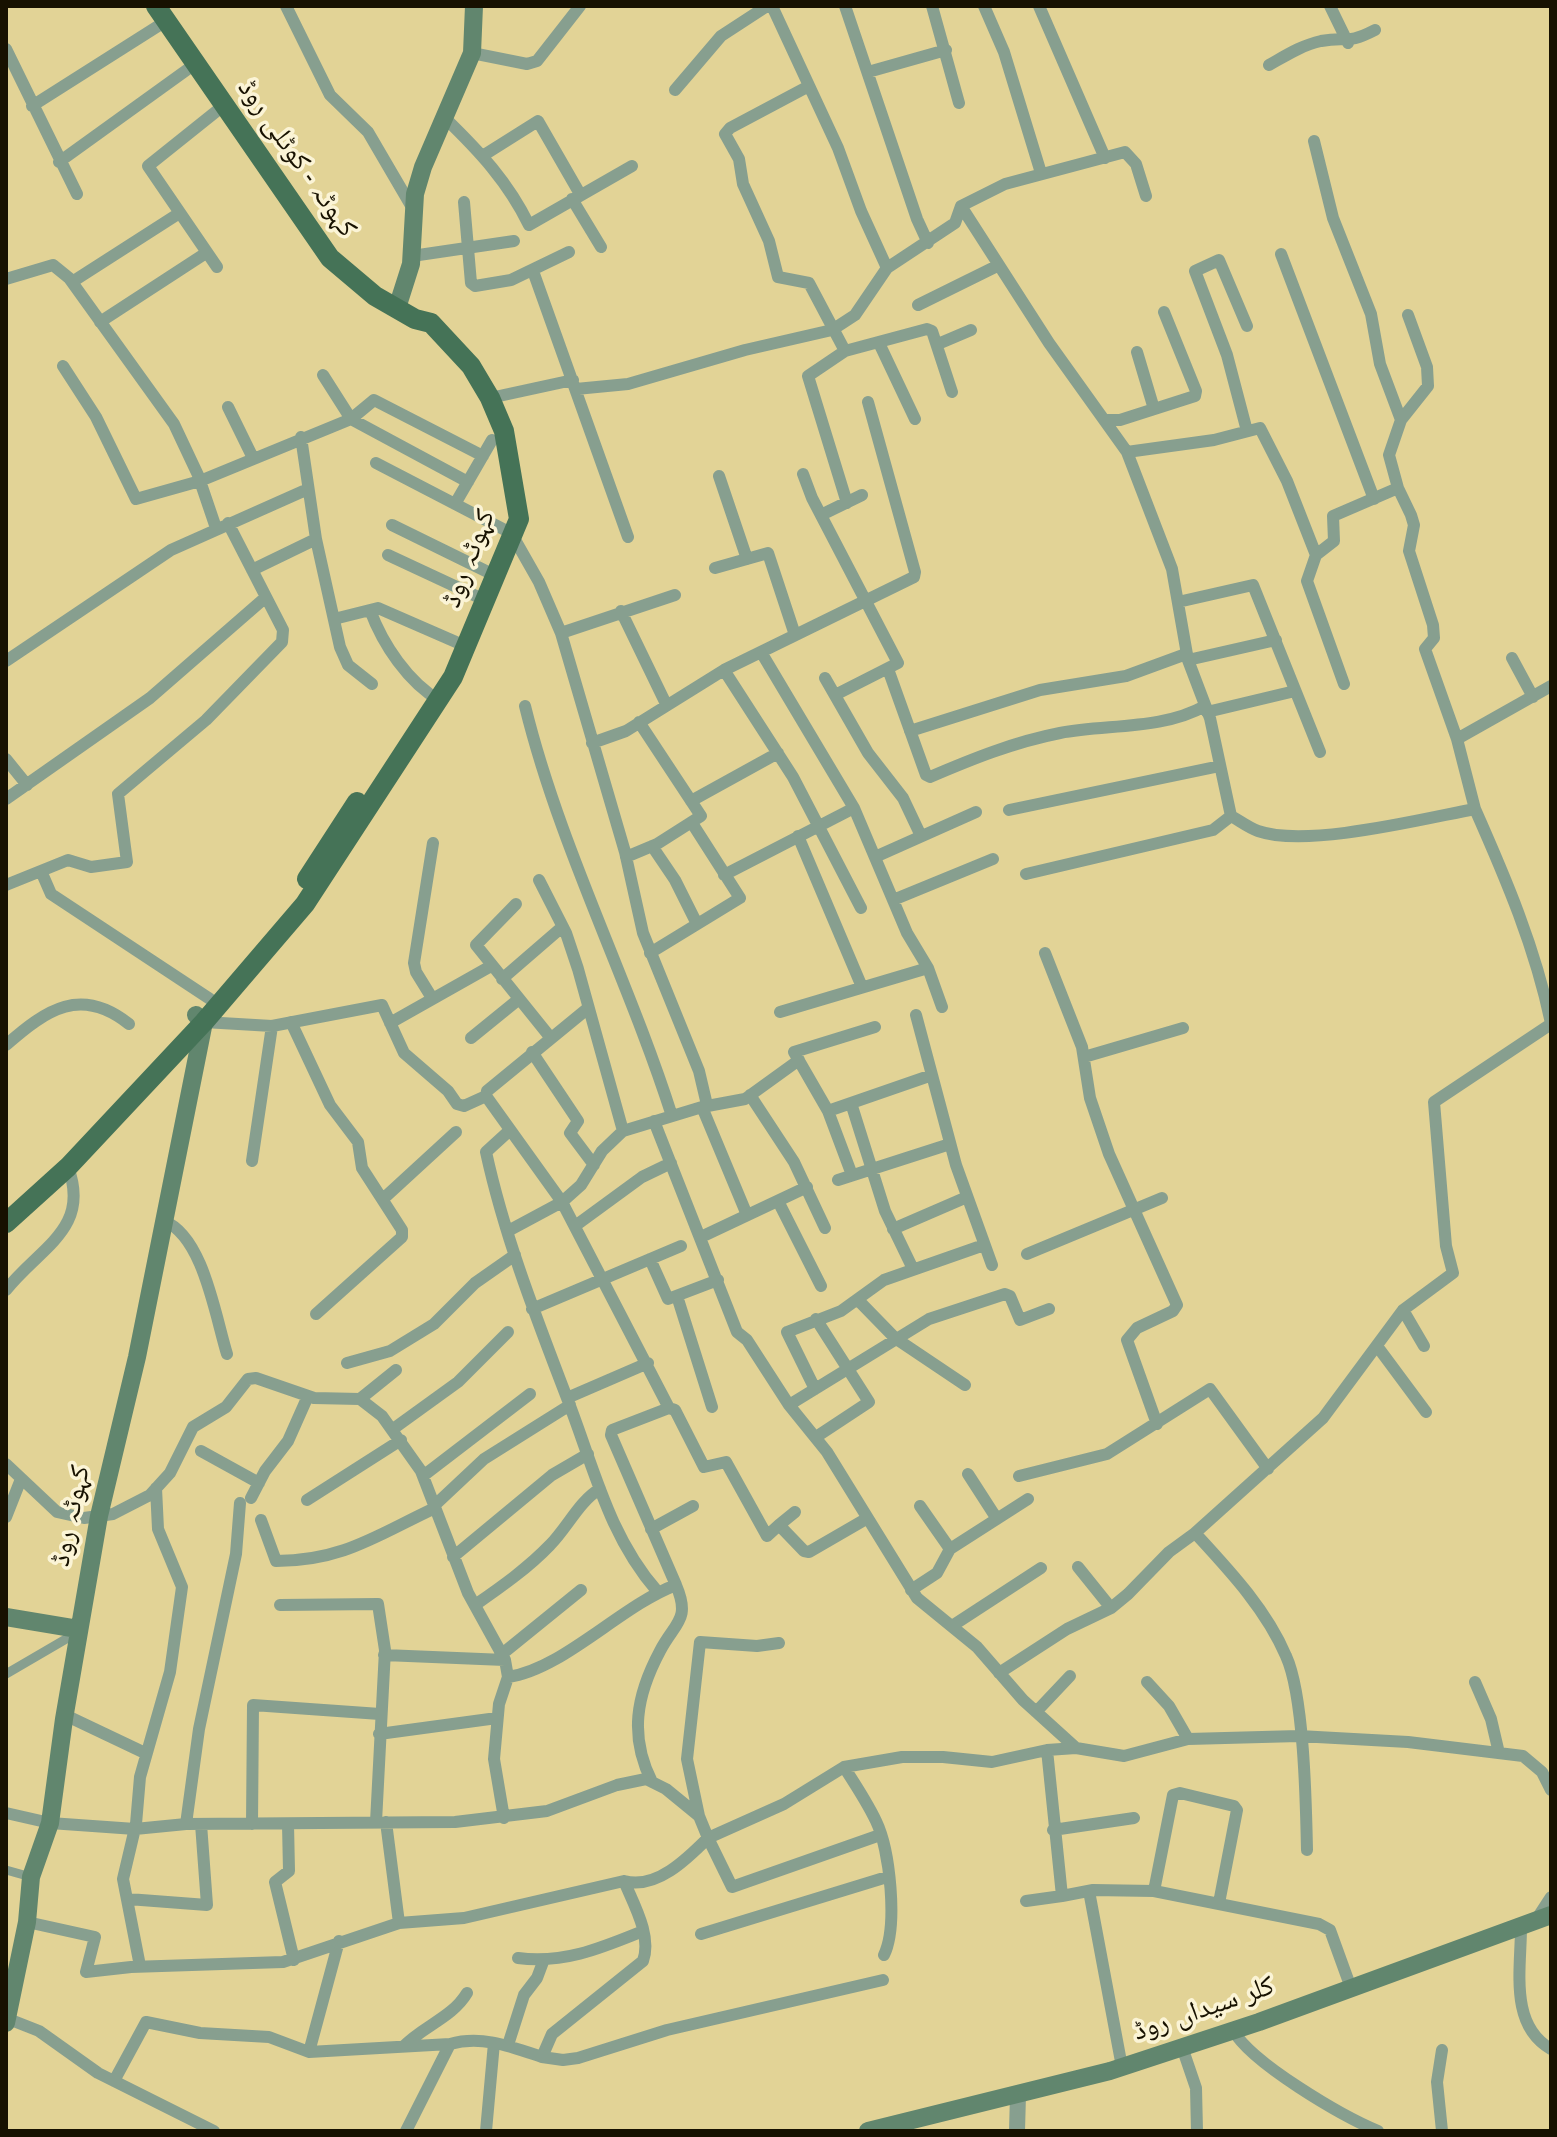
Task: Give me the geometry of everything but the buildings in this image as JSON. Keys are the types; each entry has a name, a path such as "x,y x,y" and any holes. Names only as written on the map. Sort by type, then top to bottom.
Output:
{"main road":[{"path":"397,308 412,256 413,209 423,167 472,53 474,6"},
{"name":"کہوٹہ - کوٹلی روڈ","path":"161,14 330,258 359,287 415,319"},
{"name":"کہوٹہ روڈ","path":"6,2019 27,1922 31,1877 50,1823 78,1630 99,1516 137,1357 203,1012 296,896 434,698 509,534 519,519 504,431 490,398 457,349 431,323 415,319"},
{"name":"کہوٹہ روڈ","path":"415,319 471,391 507,499 509,534"},
{"name":"کہوٹہ روڈ","path":"434,698 476,596 491,574"},
{"path":"6,1223 68,1167 203,1012"},
{"path":"6,1208 60,1158 203,1012"},
{"path":"6,1617 78,1630"},
{"name":"کلر سیداں روڈ","path":"868,2131 1122,2067 1535,1922"}],"street":[{"path":"286,6 330,95 368,132 413,209"},
{"path":"472,53 527,64 537,61 580,6"},
{"path":"675,90 721,36 769,6 809,86 887,268"},
{"path":"845,6 917,219 928,243"},
{"path":"932,6 959,103"},
{"path":"984,6 1004,52 1041,173"},
{"path":"1039,6 1105,158"},
{"path":"1330,6 1348,43"},
{"path":"32,106 161,14"},
{"path":"1269,65 1308,44 1325,40 1348,43 1375,30"},
{"path":"6,49 77,194"},
{"path":"868,72 946,50"},
{"path":"59,162 195,64"},
{"path":"809,86 730,128 725,134 739,159 743,184 769,241 778,277 809,283 845,351"},
{"path":"217,267 178,214 149,163 223,106"},
{"path":"445,118 484,155 512,192 529,225 632,166"},
{"path":"484,155 538,121 601,247"},
{"path":"1314,141 1333,218 1368,307 1380,364 1401,420"},
{"path":"490,398 574,384 628,384 745,350 832,330 855,315 887,268 955,223 961,206 1005,184 1125,152 1131,156 1146,196"},
{"path":"464,202 471,283 475,286 511,280 569,252"},
{"path":"961,206 997,266 1127,452 1172,569 1187,657 1206,709 1231,816 1259,832 1305,835 1356,831 1475,809"},
{"path":"72,282 178,214"},
{"path":"412,256 514,241"},
{"path":"100,322 206,253"},
{"path":"1281,254 1374,499"},
{"path":"1247,326 1219,260 1197,268 1195,271 1227,355 1247,431"},
{"path":"6,279 53,265 72,282 167,412 222,526 252,570 283,630 282,642 206,720 118,794 116,800 127,862 91,867 68,860 7,883"},
{"path":"918,305 997,266"},
{"path":"533,271 628,537"},
{"path":"1106,420 1120,420 1195,396 1196,391 1164,312"},
{"path":"999,1673 1067,1629 1111,1608 1169,1552 1195,1533 1323,1418 1403,1310 1453,1273 1446,1246 1434,1102 1551,1024 1541,976 1521,914 1475,809 1457,739 1425,649 1434,638 1433,625 1409,551 1414,525 1398,488 1389,455 1401,420 1428,386 1427,367 1408,315"},
{"path":"847,503 808,376 845,351 927,329 932,331 938,344 952,392"},
{"path":"938,344 971,330"},
{"path":"879,343 915,419"},
{"path":"1137,352 1154,409"},
{"path":"63,366 96,417 136,499 200,481 351,419 374,400 488,448 455,504"},
{"path":"323,375 351,419 468,482"},
{"path":"592,743 639,722 724,670 914,577 868,402"},
{"path":"228,407 253,458"},
{"path":"1127,452 1214,440 1260,428 1287,481 1316,555"},
{"path":"301,437 316,539 334,619 348,665 372,684"},
{"path":"376,463 509,534 561,633 626,857 650,953 699,1071 705,1106 747,1215"},
{"path":"803,474 898,663 835,695"},
{"path":"719,476 747,559"},
{"path":"1344,684 1307,587 1316,555 1334,541 1333,516 1398,488"},
{"path":"6,661 171,550 308,489"},
{"path":"821,515 862,495"},
{"path":"392,525 491,574"},
{"path":"252,570 316,539"},
{"path":"715,568 768,553 795,635"},
{"path":"388,555 476,596"},
{"path":"1178,602 1253,585 1320,752"},
{"path":"561,633 675,595"},
{"path":"6,799 150,698 266,597"},
{"path":"334,619 378,608 456,642"},
{"path":"370,610 393,654 434,698"},
{"path":"621,611 666,704"},
{"path":"910,731 1040,690 1126,676 1187,657 1276,640"},
{"path":"761,652 854,808 893,900 928,968 942,1007"},
{"path":"1512,658 1533,697"},
{"path":"888,669 926,775 930,777 995,750 1058,733 1184,718 1206,709 1295,691"},
{"path":"724,670 778,753 861,908"},
{"path":"825,678 868,753 903,798 921,836"},
{"path":"1457,739 1551,686"},
{"path":"525,706 560,824 647,1037 672,1116"},
{"path":"626,857 652,846 701,816 639,722"},
{"path":"691,801 778,753"},
{"path":"6,759 27,785"},
{"path":"1009,810 1220,766"},
{"path":"724,875 854,808"},
{"path":"875,857 976,812"},
{"path":"1026,874 1213,830 1231,816"},
{"path":"650,953 740,898 692,823"},
{"path":"798,836 862,987"},
{"path":"432,998 414,963 433,843"},
{"path":"652,846 675,880 697,924"},
{"path":"893,900 993,859"},
{"path":"41,871 51,894 203,1012 272,1026 382,1005 404,1053 448,1091 457,1104 464,1106 486,1096 487,1091 532,1052 587,1009"},
{"path":"539,880 578,969 587,1009 611,1076 623,1131"},
{"path":"516,904 476,945 550,1037"},
{"path":"502,979 561,928"},
{"path":"1045,953 1084,1057 1095,1113 1177,1305 1173,1311 1137,1328 1127,1340 1157,1424"},
{"path":"390,1023 491,966"},
{"path":"780,1012 928,968"},
{"path":"471,1038 519,999"},
{"path":"6,1045 24,1030 71,1004 101,1005 129,1024"},
{"path":"916,1015 950,1144 992,1265"},
{"path":"291,1022 326,1098 358,1142 362,1168 402,1230 402,1237 316,1314"},
{"path":"252,1161 272,1026"},
{"path":"852,1175 828,1111 794,1052 875,1027"},
{"path":"1084,1057 1183,1028"},
{"path":"532,1052 578,1121 570,1133 594,1165"},
{"path":"508,1231 562,1202 602,1151 623,1131 750,1095 799,1060"},
{"path":"828,1111 932,1075"},
{"path":"750,1095 807,1187 825,1228"},
{"path":"486,1096 562,1202 605,1279 669,1408"},
{"path":"851,1103 893,1229 913,1269"},
{"path":"654,1121 737,1332 747,1340 789,1405 816,1437 911,1590 929,1610 977,1647 1036,1712 1076,1748"},
{"path":"509,1131 486,1152 532,1309 600,1489 632,1562 657,1591"},
{"path":"383,1199 456,1132"},
{"path":"838,1180 950,1144"},
{"path":"575,1226 642,1177 671,1163"},
{"path":"6,1290 71,1220 75,1202 68,1167"},
{"path":"701,1237 807,1187"},
{"path":"893,1229 967,1197"},
{"path":"1027,1254 1162,1198"},
{"path":"778,1201 821,1286"},
{"path":"164,1221 178,1226 197,1256 227,1354"},
{"path":"815,1389 785,1334 858,1300 884,1280 984,1245"},
{"path":"532,1309 681,1246"},
{"path":"347,1363 390,1351 434,1324 475,1283 515,1255"},
{"path":"650,1259 665,1296 677,1296 718,1280"},
{"path":"789,1405 929,1319 1005,1294 1011,1298 1020,1320 1049,1309"},
{"path":"677,1296 712,1407"},
{"path":"858,1300 895,1338 965,1385"},
{"path":"1403,1310 1424,1346"},
{"path":"816,1319 868,1405 816,1437"},
{"path":"393,1429 458,1382 508,1332"},
{"path":"1377,1346 1426,1412"},
{"path":"261,1520 276,1561 304,1561 346,1551 435,1506 484,1459 568,1402 648,1363"},
{"path":"6,1464 57,1512 84,1518 99,1516 129,1507 150,1495 170,1473 193,1427 226,1407 248,1379 256,1378 332,1401 360,1399 396,1370"},
{"path":"1019,1476 1107,1454 1210,1389 1268,1469"},
{"path":"423,1476 530,1394"},
{"path":"186,1824 199,1729 246,1500 288,1441 308,1396"},
{"path":"360,1399 393,1429 423,1476 453,1557 504,1657 508,1677 497,1718 494,1759 504,1818"},
{"path":"652,1782 639,1751 635,1731 659,1652 680,1623 684,1604 611,1435 612,1430 669,1408 675,1410 704,1467 726,1462 767,1536 795,1512"},
{"path":"307,1500 401,1440"},
{"path":"201,1451 259,1483"},
{"path":"453,1557 552,1475 588,1454"},
{"path":"968,1474 997,1519"},
{"path":"6,1517 21,1479"},
{"path":"140,1966 123,1879 135,1829 145,1753 170,1672 182,1587 158,1529 156,1488"},
{"path":"475,1605 548,1548 573,1520 587,1496 600,1489"},
{"path":"911,1590 937,1573 950,1549 1028,1499"},
{"path":"651,1529 693,1506"},
{"path":"920,1506 950,1549"},
{"path":"779,1525 809,1552 866,1519"},
{"path":"1195,1533 1238,1580 1287,1656 1299,1736 1307,1850"},
{"path":"1078,1567 1111,1608"},
{"path":"952,1626 1041,1568"},
{"path":"508,1677 521,1675 566,1651 657,1591 676,1585"},
{"path":"384,1655 504,1657 581,1590"},
{"path":"280,1605 378,1604 384,1655 379,1734 381,1822 399,1923"},
{"path":"6,1674 78,1630"},
{"path":"779,1643 757,1646 700,1642 687,1759 699,1816 732,1887 880,1835"},
{"path":"1036,1712 1070,1676"},
{"path":"1147,1682 1169,1706 1188,1739"},
{"path":"1475,1682 1491,1719 1499,1753"},
{"path":"252,1824 253,1705 380,1714"},
{"path":"65,1715 145,1753"},
{"path":"379,1734 497,1718"},
{"path":"27,1922 95,1937 86,1972 140,1966 294,1960 339,1941 399,1923 464,1918 624,1881 633,1883 676,1868 708,1838 784,1804 844,1767 902,1757 992,1762 1047,1750 1076,1748 1124,1756 1188,1739 1299,1736 1408,1742 1523,1756 1551,1766"},
{"path":"1047,1750 1062,1896"},
{"path":"1523,1756 1542,1772 1551,1790"},
{"path":"844,1767 877,1822 880,1835 887,1877 891,1942 884,1955"},
{"path":"6,1813 50,1823 135,1829 186,1824 504,1818 547,1811 617,1785 646,1779 699,1816"},
{"path":"1154,1891 1173,1795 1180,1793 1234,1806 1237,1810 1219,1903"},
{"path":"1053,1830 1134,1818"},
{"path":"128,1899 207,1905 201,1824"},
{"path":"288,1824 290,1864 286,1876 275,1882 294,1960"},
{"path":"6,1870 31,1877"},
{"path":"701,1934 887,1877"},
{"path":"542,2057 552,2034 643,1961 648,1949 624,1881"},
{"path":"1089,1891 1122,2067"},
{"path":"1026,1901 1089,1891 1154,1891 1319,1924 1330,1930 1351,1988"},
{"path":"1551,1897 1535,1922 1521,1993 1524,2022 1534,2038 1551,2049"},
{"path":"518,1958 543,1962 591,1952 643,1931"},
{"path":"309,2052 339,1941"},
{"path":"508,2045 524,1995 537,1978 543,1962"},
{"path":"114,2081 146,2022 200,2033 269,2037 309,2052 463,2041 508,2045 542,2057 563,2060 667,2030 883,1980"},
{"path":"403,2047 415,2034 455,2010 467,1993"},
{"path":"6,2019 28,2025 75,2060 214,2131"},
{"path":"1233,2030 1251,2055 1351,2118 1378,2131"},
{"path":"486,2131 494,2043"},
{"path":"406,2131 450,2044"},
{"path":"1182,2047 1196,2088 1197,2131"},
{"path":"1442,2050 1437,2082 1442,2131"},
{"path":"1017,2131 1018,2095"}]}
